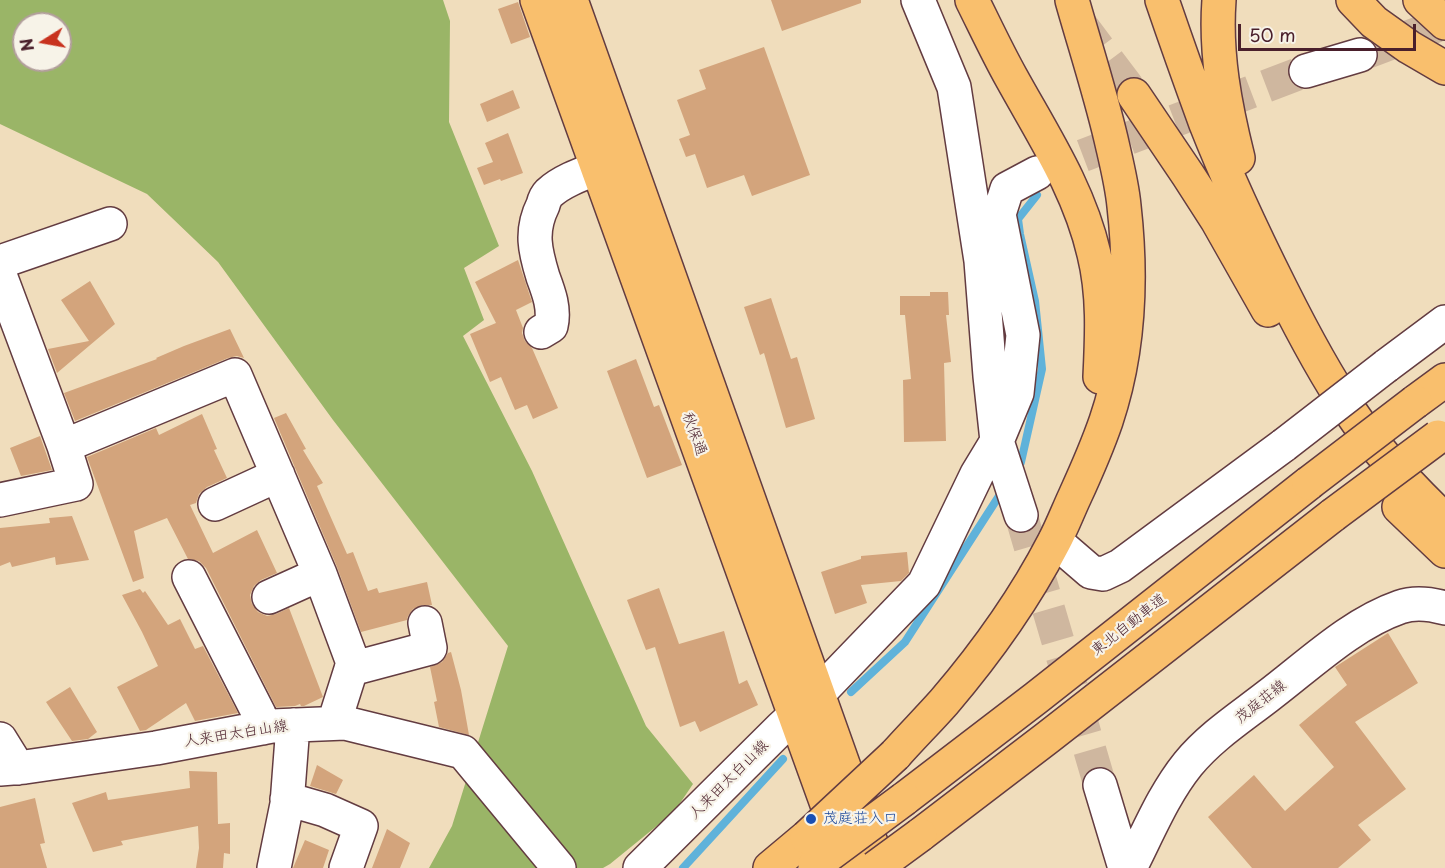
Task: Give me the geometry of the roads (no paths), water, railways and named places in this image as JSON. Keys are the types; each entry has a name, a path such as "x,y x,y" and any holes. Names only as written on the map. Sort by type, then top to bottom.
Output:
{"highway":[{"name":"秋保通","path":"537,0 850,868"},
{"name":"秋保通","path":"571,0 880,868"},
{"path":"972,0 1011,77 1067,178 1085,221 1095,255 1101,302 1100,377 1095,416 1075,496"},
{"path":"770,868 811,856 984,651 1023,596 1055,541 1093,457 1107,419 1119,374 1125,335 1128,288 1124,205 1105,115 1072,0"},
{"path":"1139,0 1161,65 1211,190 1273,319"},
{"path":"1162,0 1207,126 1234,189 1267,261 1321,366 1350,412 1381,453 1420,497 1445,520"},
{"path":"1219,0 1219,51 1223,89 1239,162 1265,238 1290,300 1321,366"},
{"path":"1353,0 1374,22 1409,47 1445,68"},
{"path":"1420,0 1445,23"},
{"path":"1134,95 1217,220 1333,423 1366,469 1400,508 1445,551"},
{"name":"東北自動車道","path":"811,856 904,799 1309,483 1445,380"},
{"path":"875,868 1047,738 1130,697 1443,441"}],"street":[{"path":"918,0 954,87 981,261 997,441 1021,515"},
{"path":"1306,70 1360,55"},
{"path":"541,332 551,326 554,316 536,255 534,238 538,214 548,194 566,182 598,168"},
{"name":"人来田太白山線","path":"640,868 818,694 924,584 977,474 997,441 1017,393 1023,335 999,214 1007,189 1037,173"},
{"path":"0,262 110,224"},
{"path":"0,275 76,484 0,500"},
{"path":"1055,541 1091,572 1103,573 1120,566 1445,322"},
{"path":"64,446 235,375 321,574 353,663 334,723"},
{"path":"215,504 278,475"},
{"path":"269,597 321,574"},
{"path":"189,577 259,714 278,727 287,799 274,868"},
{"name":"茂庭荘線","path":"1130,868 1169,790 1189,763 1210,741 1346,636 1377,616 1403,605 1432,604 1445,608"},
{"path":"351,669 430,648 425,623"},
{"name":"人来田太白山線","path":"9,769 156,748 278,727 345,723 463,752 559,868"},
{"path":"0,739 9,769"},
{"path":"1100,785 1125,868"},
{"path":"287,799 325,810 361,826 346,868"}],"waterway":[{"path":"1021,462 1042,369 1035,301 1018,219 1037,195"},
{"path":"851,692 905,642 999,496"},
{"path":"683,868 783,759"}],"tunnel":[{"path":"1079,22 1134,95"},
{"path":"1360,55 1445,23"},
{"path":"1037,173 1306,71"},
{"path":"1021,515 1100,785"}],"place":[{"name":"茂庭荘入口","path":"811,819"}]}
